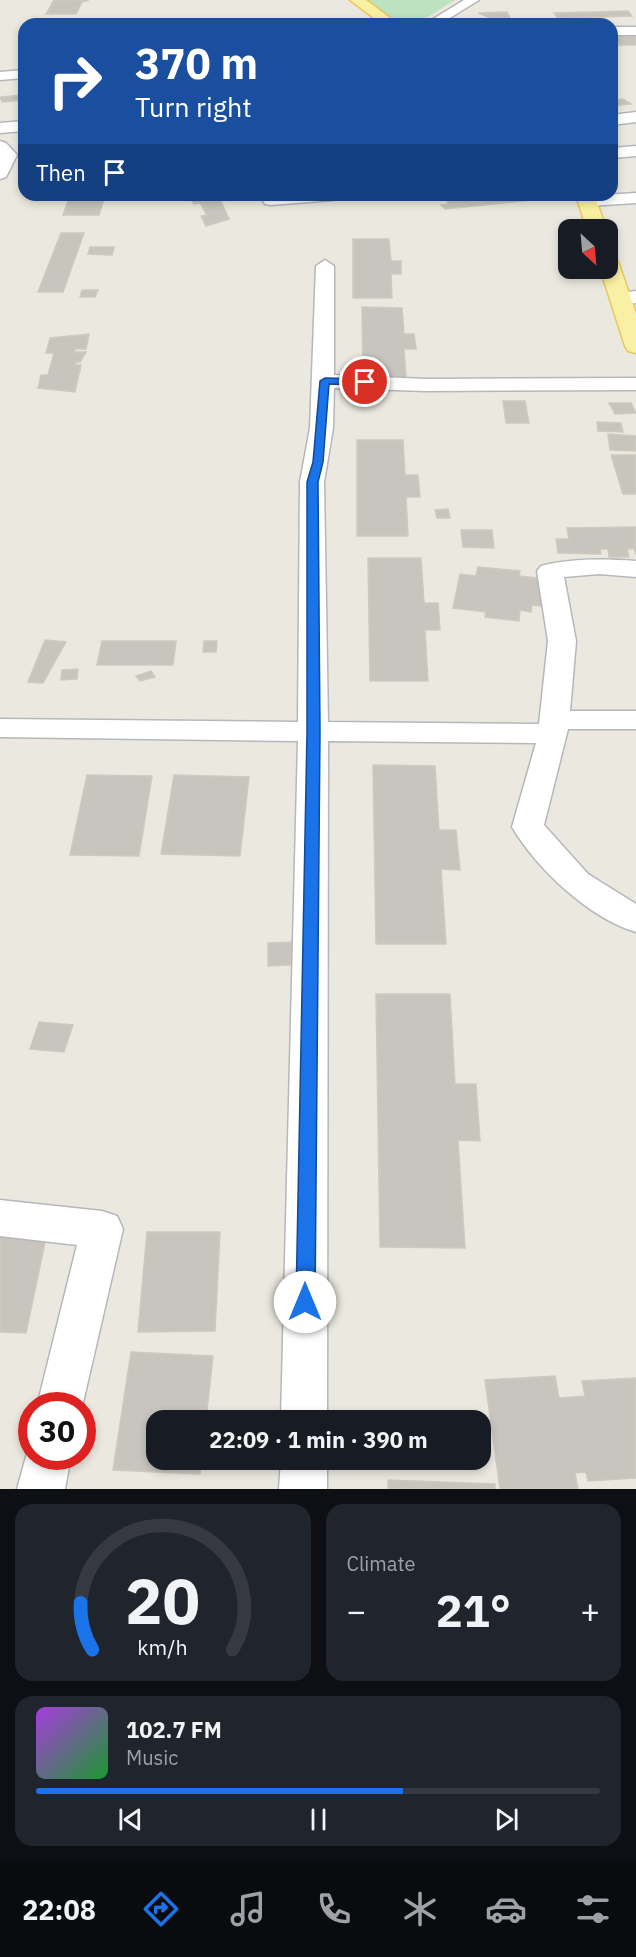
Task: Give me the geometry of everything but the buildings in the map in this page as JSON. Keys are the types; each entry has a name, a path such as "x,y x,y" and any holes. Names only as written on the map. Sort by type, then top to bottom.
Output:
{"main road":[{"path":"357,0 383,18"},
{"path":"587,201 593,219"},
{"path":"618,279 628,297 636,346"}],"street":[{"path":"440,18 472,0"},
{"path":"618,31 636,31"},
{"path":"0,76 18,74"},
{"path":"618,119 636,117"},
{"path":"0,128 18,126"},
{"path":"0,174 9,155 5,144"},
{"path":"618,152 636,151"},
{"path":"618,198 636,198"},
{"path":"304,1410 313,732 312,482 318,462 325,381 324,323 320,306 325,266"},
{"path":"325,381 426,385 636,384"},
{"path":"636,569 599,566 550,571 562,641 554,727 528,827 576,882 636,920"},
{"path":"0,729 313,732 554,727 636,720"},
{"path":"0,1218 102,1228 63,1392"},
{"path":"41,1489 45,1470"},
{"path":"303,1489 304,1470"}],"green space":[{"path":"363,0 455,0 425,18 389,18"}],"route":[{"path":"305,1302 311,732 313,732 314,495 312,482 318,462 325,381 365,382"}]}
